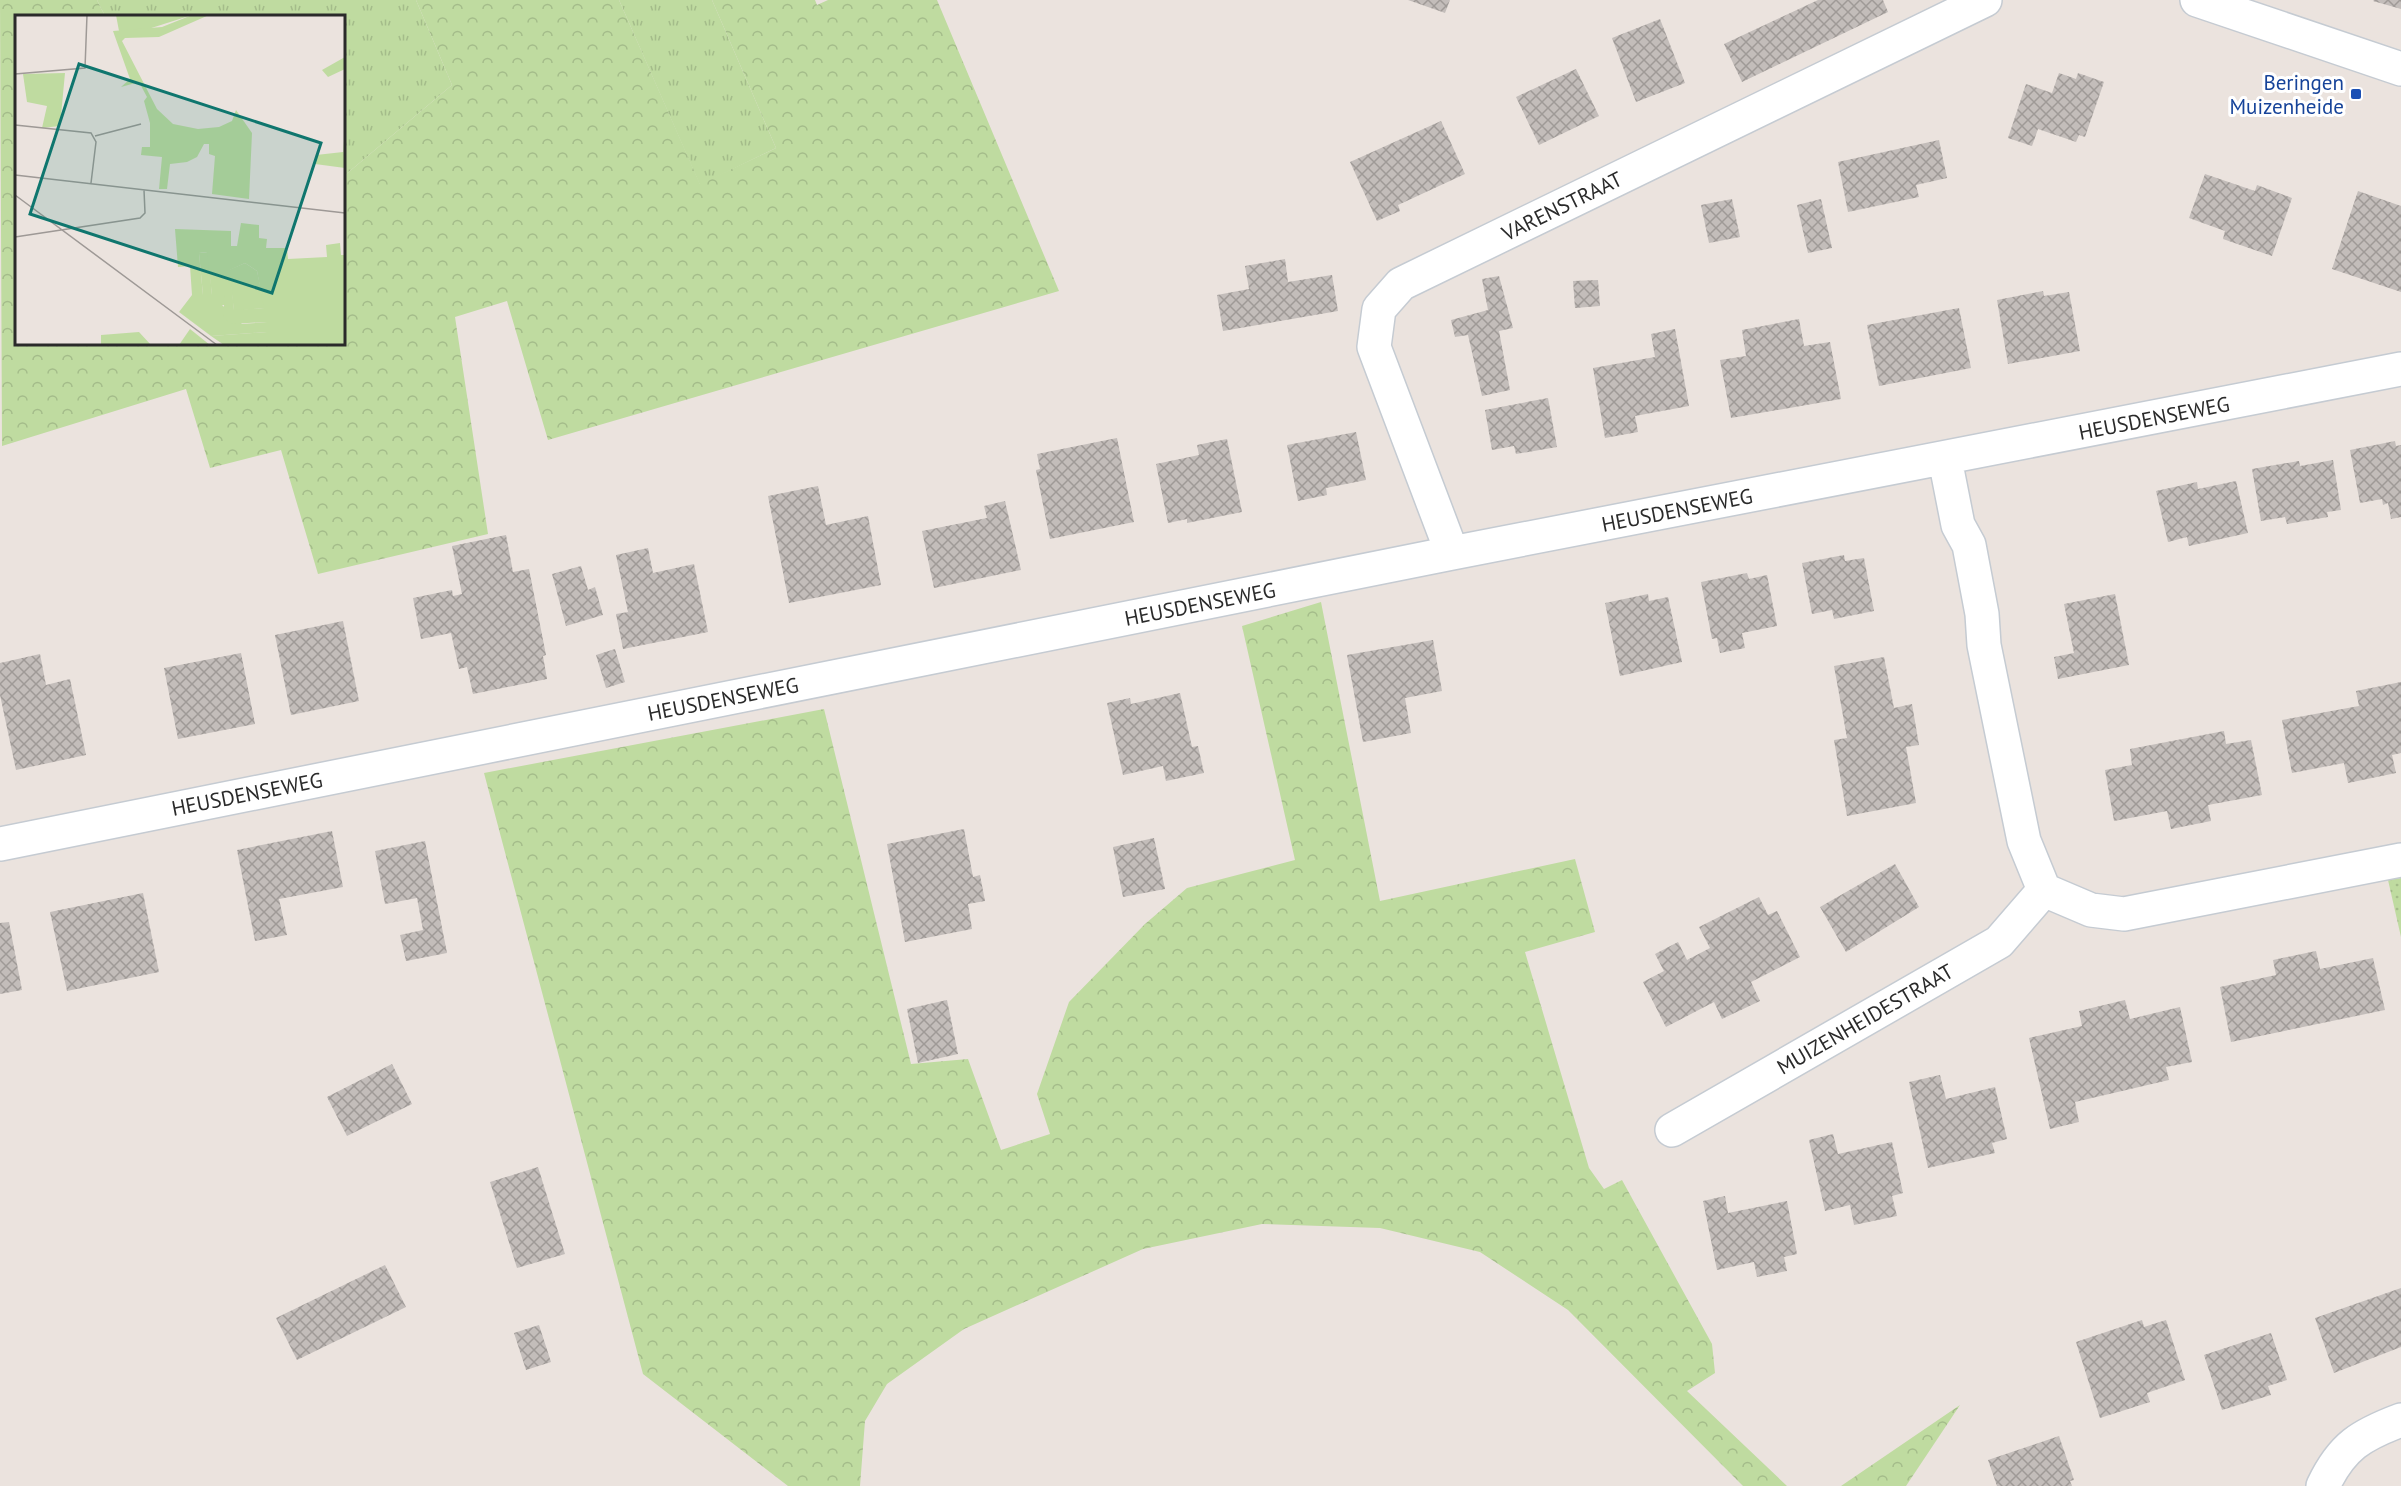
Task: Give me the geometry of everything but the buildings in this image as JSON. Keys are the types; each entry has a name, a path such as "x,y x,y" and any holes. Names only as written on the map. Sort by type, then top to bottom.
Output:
{"street":[{"name":"VARENSTRAAT","path":"1452,553 1374,346 1379,309 1401,284 1985,0"},
{"path":"2197,0 2401,69"},
{"name":"HEUSDENSEWEG","path":"0,844 1452,553 2401,369"},
{"path":"1945,459 1958,525 1969,545 1982,614 1984,645 2024,841 2044,890 2091,910 2124,914 2401,860"},
{"name":"MUIZENHEIDESTRAAT","path":"1672,1130 1999,942 2044,890"},
{"path":"2323,1486 2340,1455 2354,1441 2401,1420"}],"green space":[{"path":"0,0 97,0 104,15 15,15 15,345 345,345 345,175 452,85 416,0 619,0 700,184 776,148 712,0 815,0 817,5 828,0 937,0 1059,291 548,440 507,301 455,317 488,534 318,574 281,450 210,468 186,389 2,446"},
{"path":"97,0 416,0 452,85 345,175 345,15 104,15"},
{"path":"619,0 712,0 776,148 700,185"},
{"path":"1321,602 1380,901 1575,859 1595,932 1525,952 1589,1168 1604,1189 1622,1180 1712,1344 1715,1373 1687,1391 1787,1486 1743,1486 1568,1310 1480,1252 1380,1228 1262,1224 1143,1249 964,1329 887,1384 865,1421 860,1486 788,1486 643,1374 484,773 824,709 911,1064 968,1059 1001,1150 1050,1134 1037,1094 1069,1002 1145,924 1187,888 1295,860 1242,626"},
{"path":"2401,878 2401,937 2388,880"},
{"path":"1960,1405 1906,1486 1841,1486"}],"place":[{"name":"Beringen Muizenheide","path":"2356,94"}]}
